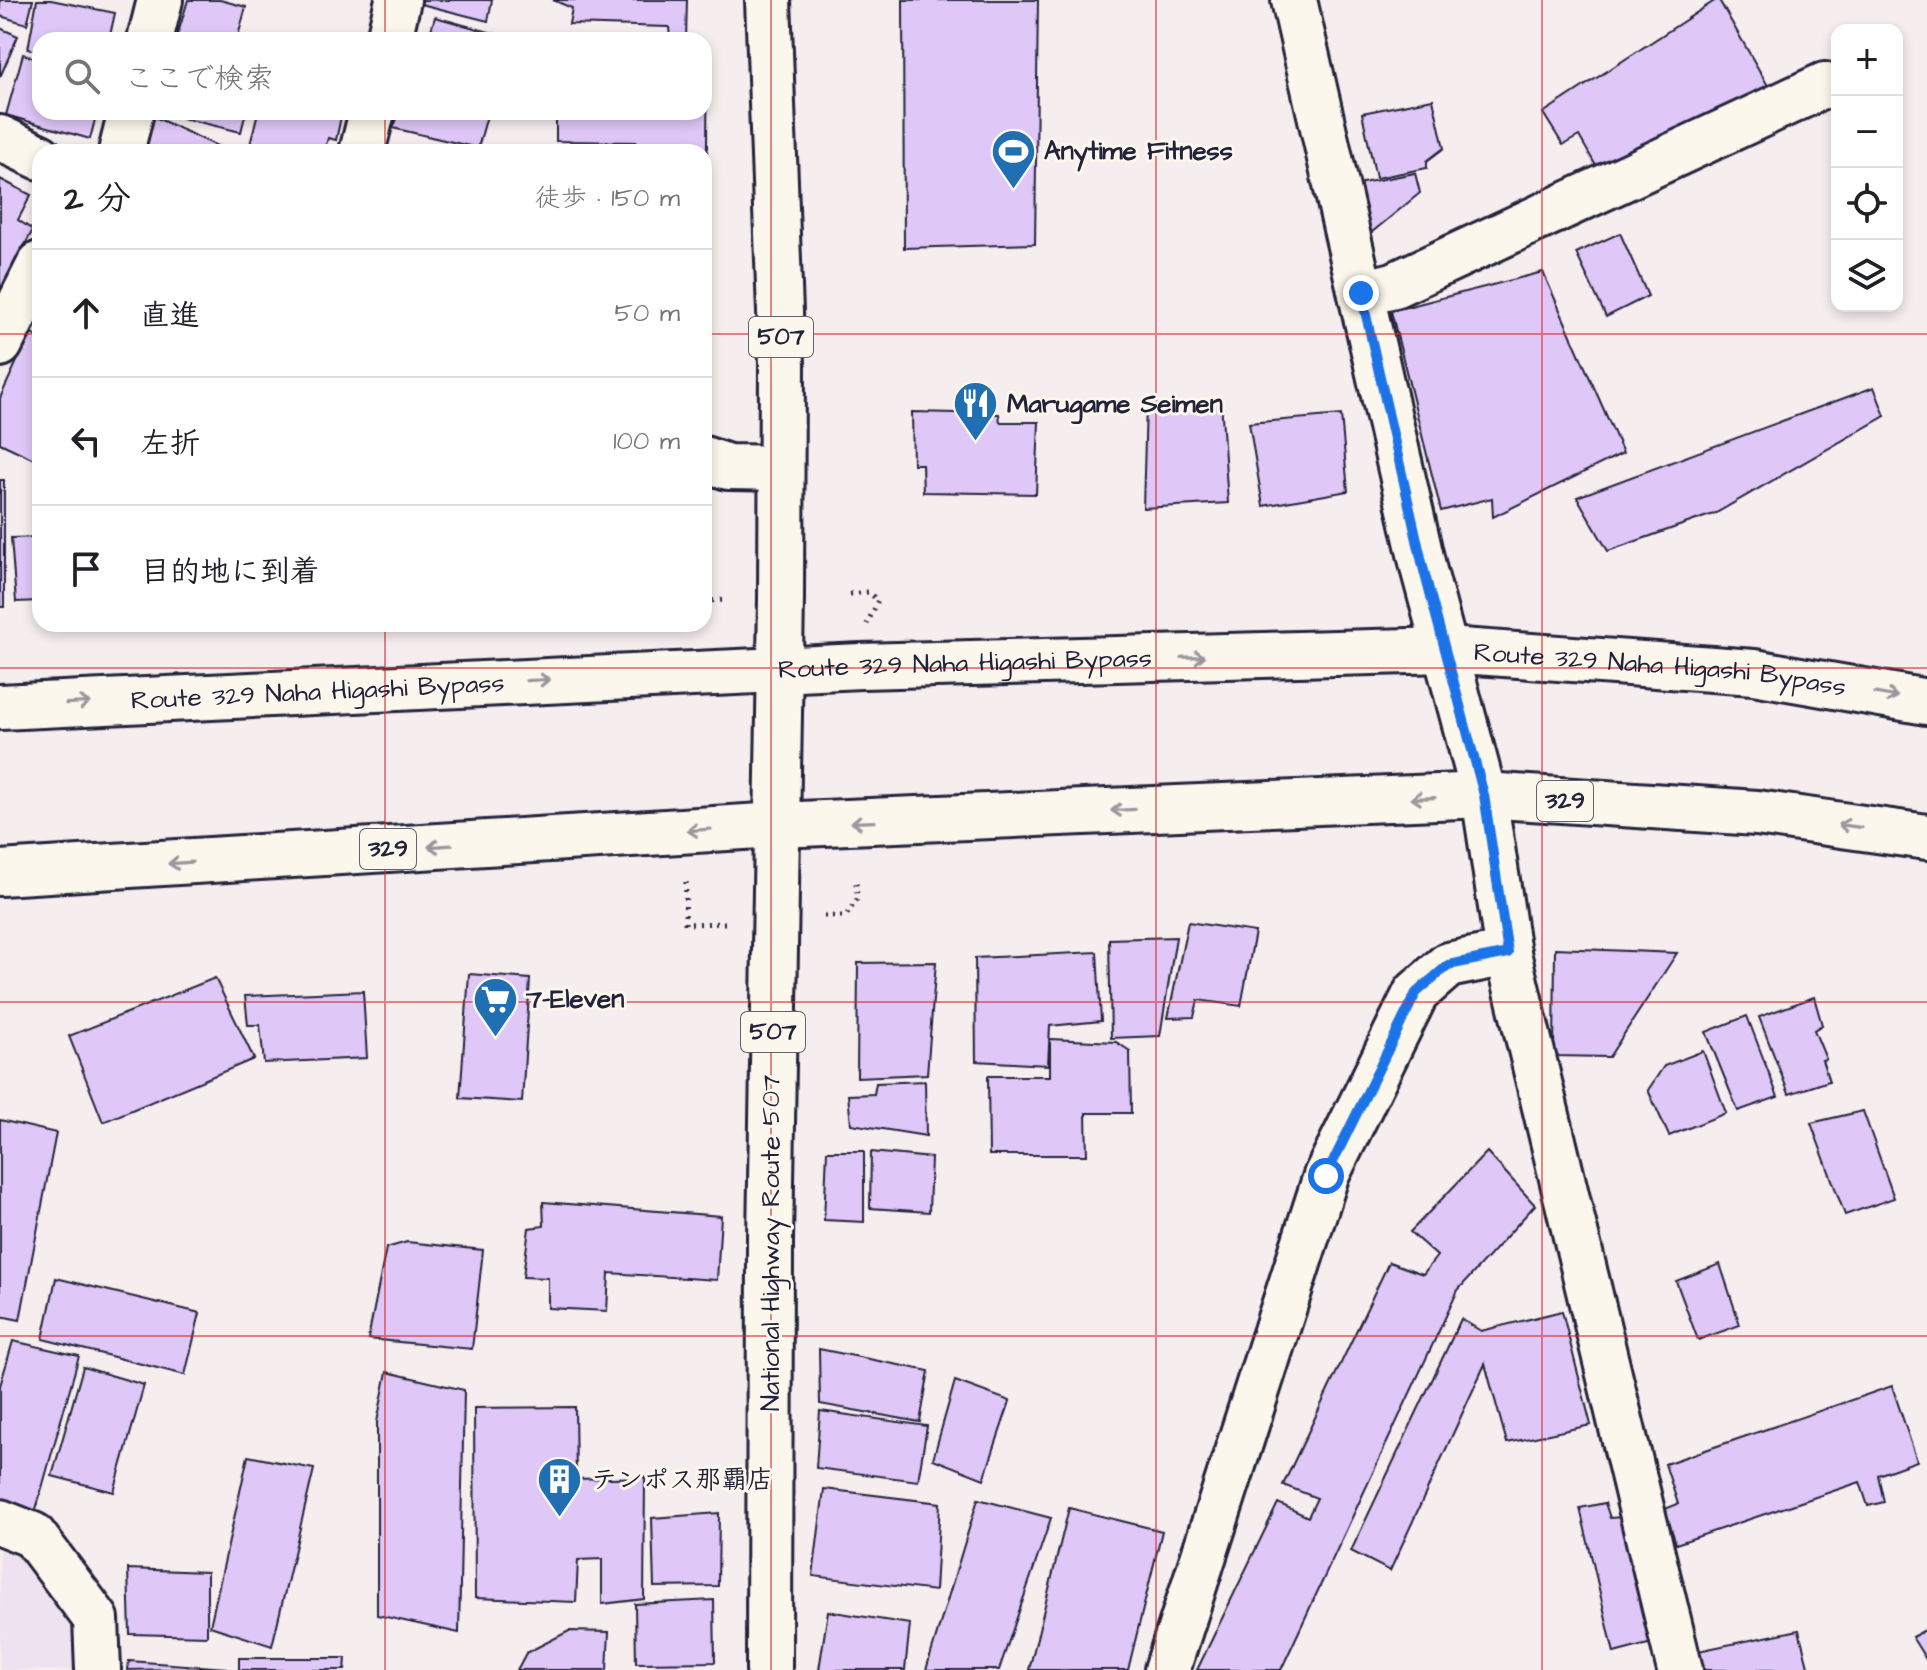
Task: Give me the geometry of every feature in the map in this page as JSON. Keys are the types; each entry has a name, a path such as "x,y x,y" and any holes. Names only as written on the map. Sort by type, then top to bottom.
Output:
{"main road":[{"path":"152,32 160,0"},
{"path":"391,32 398,0"},
{"name":"National Highway Route 507","path":"768,0 782,364 770,1240 769,1670"},
{"path":"1294,0 1424,571 1484,795 1508,953 1680,1670"},
{"path":"1361,293 1394,285 1825,85"},
{"path":"123,144 129,120"},
{"path":"364,144 370,120"},
{"path":"0,138 32,153"},
{"path":"0,344 32,280"},
{"path":"712,462 728,467 781,468"},
{"name":"Route 329 Naha Higashi Bypass","path":"0,707 861,666 1447,650 1754,672 1927,702"},
{"name":"329","path":"0,873 777,825 1484,795 1757,813 1927,837"},
{"path":"0,889 52,871"},
{"path":"1167,1670 1326,1176 1416,993 1448,965 1508,953"},
{"path":"0,1522 33,1535 96,1619 98,1670"}],"path":[{"path":"850,594 868,592 878,600 862,635"},
{"path":"712,601 728,600"},
{"path":"686,882 685,924 727,923"},
{"path":"824,916 846,916 857,899 856,882"}],"shaded area":[{"path":"0,1547 25,1558 76,1631 73,1670 0,1670"}],"building":[{"path":"0,0 33,0 27,24 0,16"},
{"path":"37,0 115,13 111,32 32,32 32,50 28,49"},
{"path":"188,0 220,0 246,7 239,32 178,32"},
{"path":"418,0 492,0 488,21 417,3"},
{"path":"553,0 687,0 686,32 669,32 669,27 569,24 572,8"},
{"path":"903,0 1038,0 1035,244 904,248"},
{"path":"1719,0 1775,98 1604,180 1579,136 1563,145 1543,113"},
{"path":"435,17 489,32 430,32"},
{"path":"0,28 18,36 0,77"},
{"path":"23,54 32,57 32,120 95,120 90,139 6,115"},
{"path":"1433,99 1444,148 1427,161 1427,168 1376,178 1362,113"},
{"path":"145,120 161,120 213,144 141,144"},
{"path":"191,120 244,120 241,132"},
{"path":"256,120 340,120 336,140 328,138 326,144 250,144"},
{"path":"396,120 486,120 479,144 461,144 393,128"},
{"path":"556,120 707,120 707,144 556,141"},
{"path":"1415,173 1420,193 1366,237 1352,185"},
{"path":"0,179 31,195 18,220 32,232 0,290"},
{"path":"1620,233 1648,296 1606,317 1576,253"},
{"path":"1543,272 1623,453 1493,517 1492,498 1441,511 1391,311"},
{"path":"30,333 32,458 0,443 0,398"},
{"path":"1874,387 1885,416 1716,513 1608,551 1577,497"},
{"path":"1221,401 1228,503 1143,508 1146,405"},
{"name":"Marugame Seimen","path":"912,412 999,414 1000,422 1039,422 1036,494 923,492 922,464 913,464"},
{"path":"1341,415 1348,491 1263,506 1249,423"},
{"path":"0,480 4,480 4,607 0,607"},
{"path":"32,537 32,601 16,602 11,538"},
{"path":"1188,922 1255,932 1241,1006 1198,1000 1194,1017 1168,1018"},
{"path":"1176,937 1160,1036 1111,1038 1109,939"},
{"path":"1555,948 1677,953 1609,1057 1554,1056"},
{"path":"1097,952 1101,1021 1050,1026 1048,1065 976,1061 975,958"},
{"path":"936,962 927,1074 857,1077 858,963"},
{"name":"7-Eleven","path":"469,974 530,979 522,1102 460,1098"},
{"path":"215,978 254,1059 103,1122 69,1036"},
{"path":"363,991 367,1058 264,1063 260,1025 248,1025 245,996"},
{"path":"1814,997 1822,1025 1814,1030 1826,1059 1822,1060 1829,1081 1789,1094 1759,1017"},
{"path":"1747,1016 1778,1097 1738,1111 1706,1032"},
{"path":"1050,1039 1116,1042 1130,1051 1131,1113 1086,1113 1087,1155 989,1155 988,1076 1050,1076"},
{"path":"1703,1051 1726,1113 1669,1136 1648,1090 1664,1066"},
{"path":"925,1081 926,1136 851,1124 848,1095 874,1094 876,1083"},
{"path":"1863,1111 1894,1198 1845,1215 1811,1123"},
{"path":"0,1120 56,1133 20,1320 0,1316"},
{"path":"827,1151 864,1151 864,1222 824,1220"},
{"path":"871,1152 931,1158 929,1212 870,1208"},
{"path":"1487,1152 1535,1205 1458,1290 1281,1670 1197,1670 1278,1503 1308,1517 1317,1498 1283,1485 1389,1262 1423,1274 1437,1256 1410,1232"},
{"path":"543,1202 721,1216 717,1280 609,1273 607,1311 548,1308 548,1278 523,1277 529,1228 544,1226"},
{"path":"407,1242 483,1250 472,1349 368,1339 386,1248"},
{"path":"1720,1264 1740,1325 1698,1340 1676,1281"},
{"path":"56,1278 200,1313 185,1375 43,1339"},
{"path":"1562,1311 1591,1425 1507,1443 1485,1364 1390,1571 1351,1551 1461,1319 1481,1331"},
{"path":"13,1341 79,1356 35,1513 0,1498 0,1386"},
{"path":"819,1349 929,1371 920,1422 820,1404"},
{"path":"83,1367 144,1385 114,1492 52,1476"},
{"path":"387,1372 464,1390 459,1633 377,1615 377,1422"},
{"path":"955,1381 1010,1401 984,1479 933,1459"},
{"path":"1892,1386 1917,1461 1878,1475 1884,1502 1868,1506 1860,1482 1676,1544 1665,1509 1678,1504 1665,1464"},
{"name":"テンポス那覇店","path":"575,1407 576,1479 645,1477 644,1599 602,1604 602,1559 578,1560 576,1602 475,1598 474,1408"},
{"path":"820,1411 927,1426 918,1481 816,1468"},
{"path":"248,1456 314,1469 272,1646 210,1626"},
{"path":"824,1489 940,1503 935,1591 813,1576"},
{"path":"978,1499 1051,1518 999,1670 926,1670"},
{"path":"1605,1503 1610,1518 1623,1517 1652,1643 1614,1653 1580,1508"},
{"path":"1069,1508 1162,1531 1128,1670 1029,1670"},
{"path":"719,1513 718,1586 654,1587 652,1518"},
{"path":"128,1569 207,1572 207,1636 130,1634"},
{"path":"714,1600 715,1662 636,1663 635,1604"},
{"path":"828,1611 910,1624 905,1670 819,1670"},
{"path":"1927,1629 1927,1661 1912,1637"},
{"path":"1799,1630 1809,1670 1702,1670 1698,1651"},
{"path":"569,1631 609,1632 607,1670 517,1670 526,1653"},
{"path":"239,1658 346,1658 345,1670 239,1670"},
{"path":"129,1661 227,1668 128,1670"}],"place":[{"name":"Anytime Fitness","path":"1013,190"},
{"name":"Marugame Seimen","path":"976,443"},
{"name":"7-Eleven","path":"495,1038"},
{"name":"テンポス那覇店","path":"560,1519"}],"route":[{"path":"1326,1176 1416,993 1448,965 1508,953 1484,795 1424,571 1361,293"}]}
